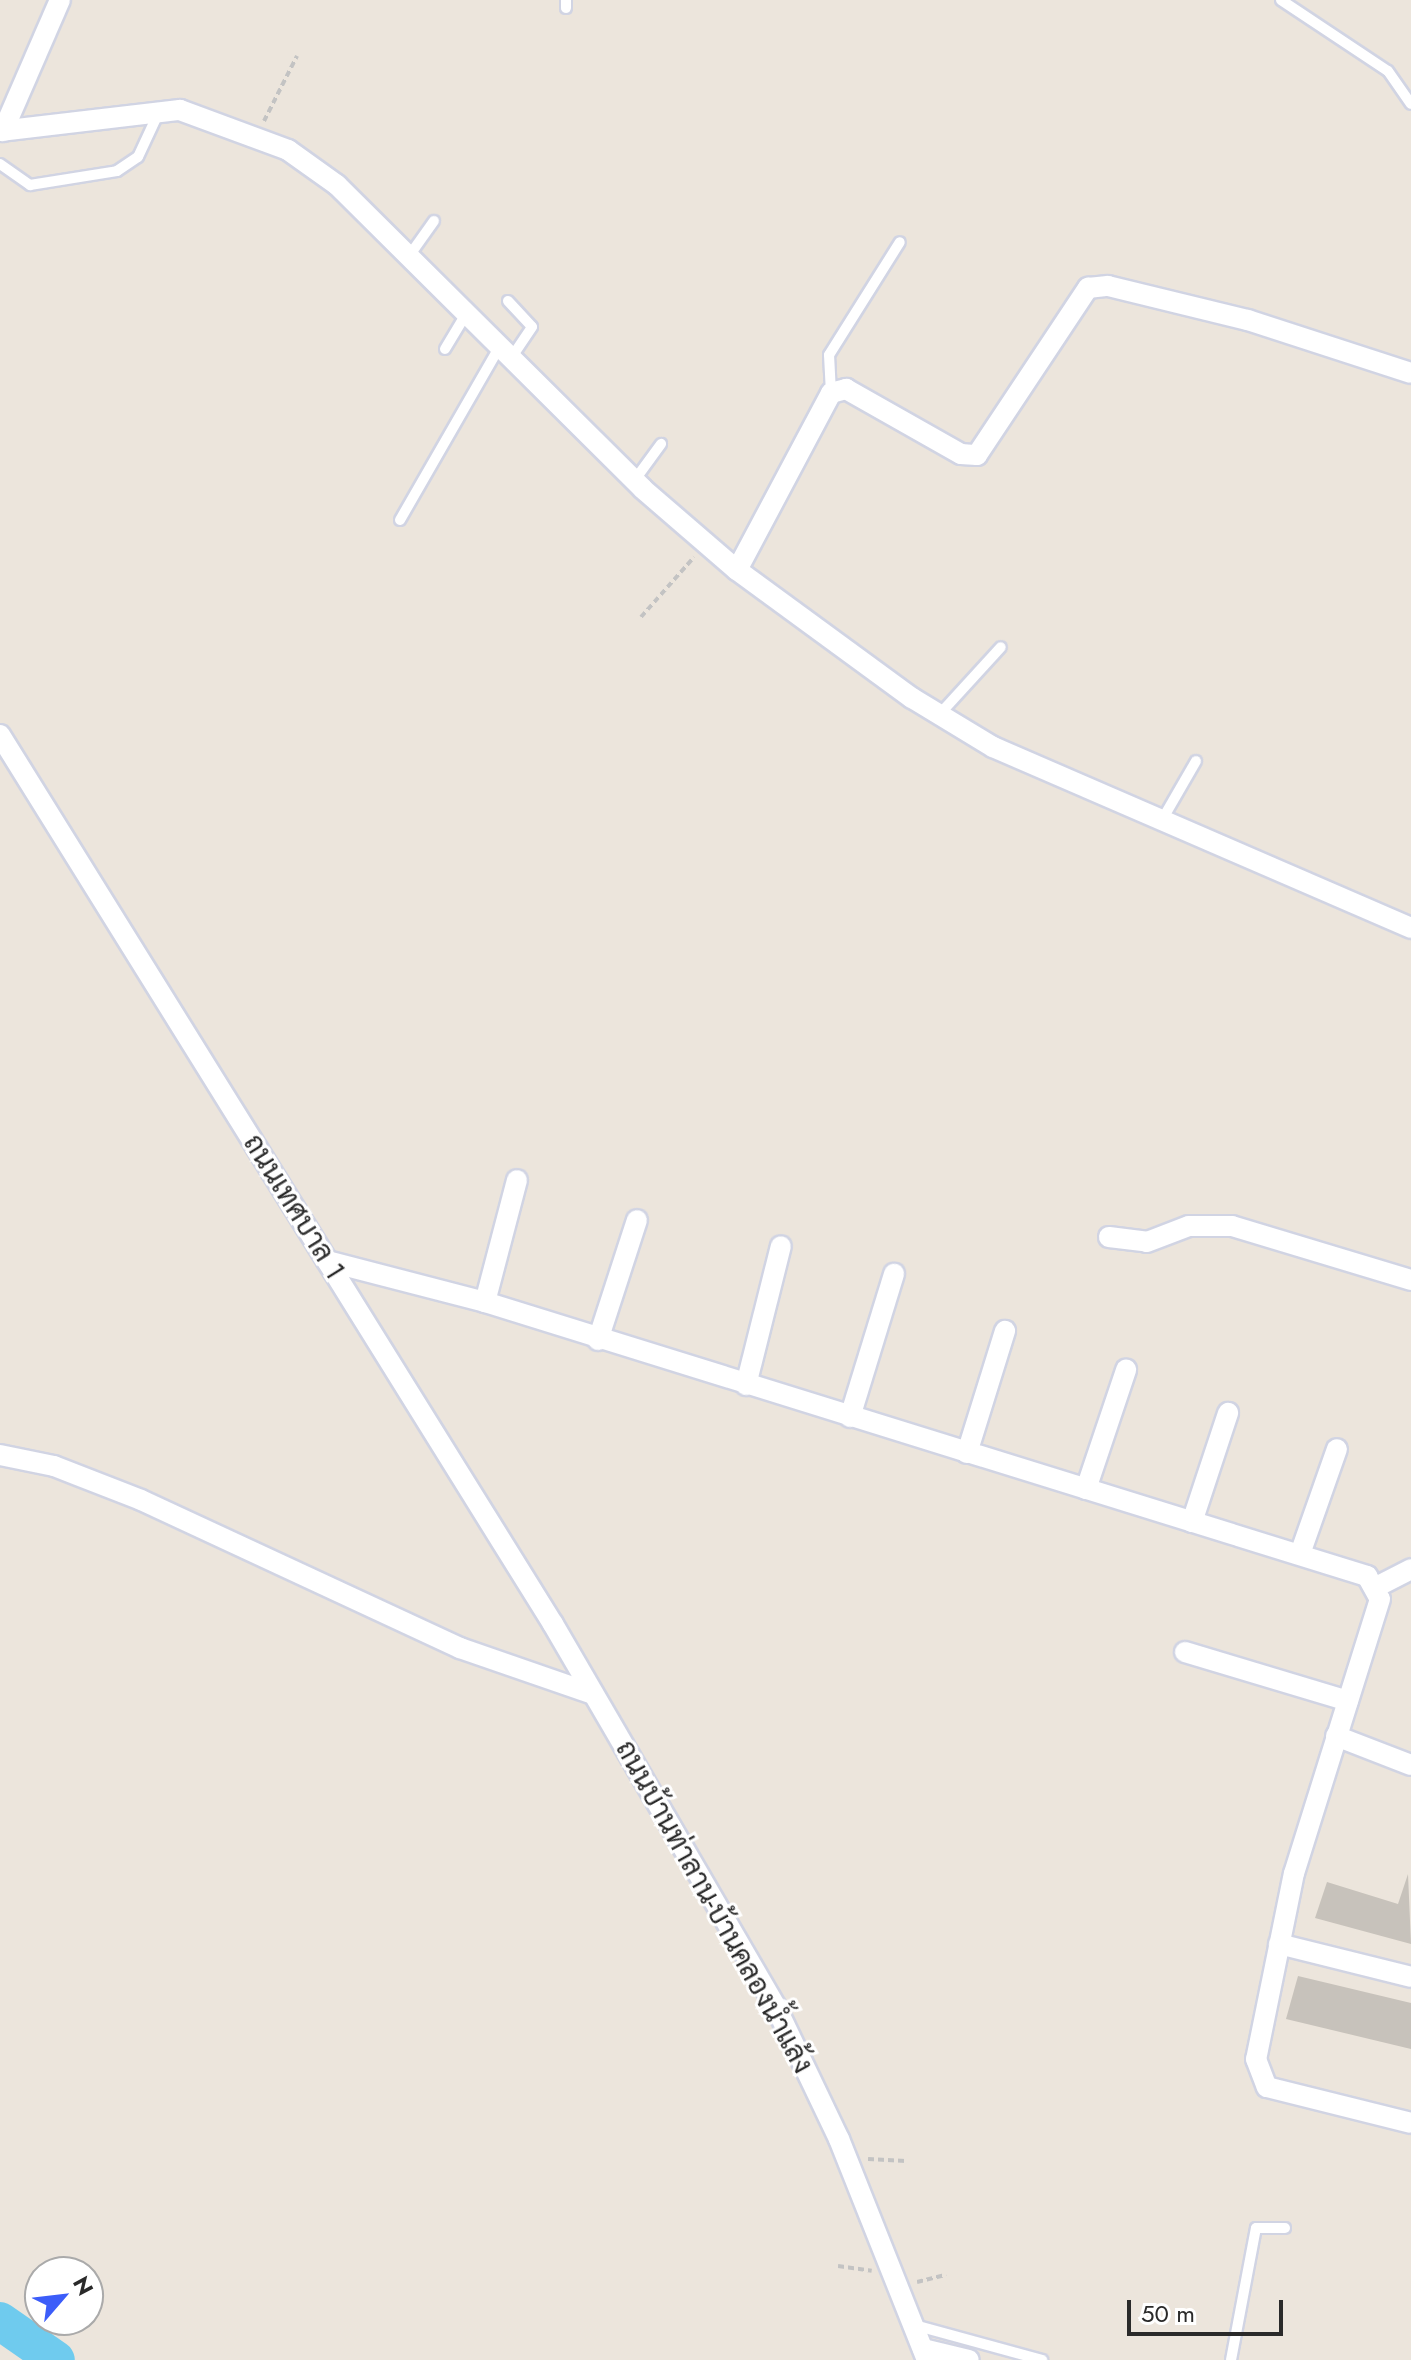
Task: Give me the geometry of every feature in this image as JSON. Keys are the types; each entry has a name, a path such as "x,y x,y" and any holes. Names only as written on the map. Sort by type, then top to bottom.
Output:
{"street":[{"path":"2,131 60,0"},
{"path":"2,131 159,112 209,115 257,134 319,169 634,481 737,570 938,716 1162,820 1411,928"},
{"path":"737,570 831,393 846,389 961,454 977,455 1074,301 1088,288 1108,286 1248,320 1409,370"},
{"name":"ถนนเทศบาล 1","path":"0,735 589,1686"},
{"path":"485,1302 517,1180"},
{"path":"598,1340 637,1220"},
{"path":"1109,1237 1147,1242 1189,1226 1232,1226 1411,1280"},
{"path":"746,1385 781,1246"},
{"path":"327,1261 485,1302 598,1340 1300,1554 1378,1586"},
{"path":"850,1417 894,1274"},
{"path":"967,1453 1005,1331"},
{"path":"1086,1489 1126,1370"},
{"path":"1192,1522 1228,1413"},
{"path":"1300,1554 1337,1449"},
{"path":"0,1455 54,1466 141,1500 460,1648 589,1686"},
{"path":"1411,1569 1378,1586 1348,1701 1294,1873 1256,2059 1260,2079 1267,2087 1411,2123"},
{"path":"1185,1652 1348,1701"},
{"name":"ถนนบ้านท่าลาน-บ้านคลองน้ำแล้ง","path":"589,1686 776,2007 846,2157 925,2354"},
{"path":"1336,1736 1411,1765"},
{"path":"1279,1944 1411,1977"},
{"path":"925,2354 969,2360"}],"lane":[{"path":"1281,0 1388,71 1411,104"},
{"path":"0,164 30,185 117,171 138,157 159,112"},
{"path":"409,256 434,221"},
{"path":"831,393 829,355 900,242"},
{"path":"400,520 504,354 532,327 508,301"},
{"path":"445,349 466,314"},
{"path":"634,481 661,444"},
{"path":"938,716 974,668 1001,647"},
{"path":"1162,820 1196,761"},
{"path":"1231,2360 1256,2228 1285,2228"},
{"path":"914,2325 1042,2360"}],"path":[{"path":"257,134 297,56"},
{"path":"641,617 707,544"},
{"path":"846,2157 906,2161"},
{"path":"838,2266 896,2280 946,2275"}],"building":[{"path":"1408,1874 1411,1944 1315,1918 1327,1882 1398,1904"},
{"path":"1298,1976 1411,2003 1411,2049 1286,2019"}],"waterway":[{"path":"0,2321 56,2360"}]}
